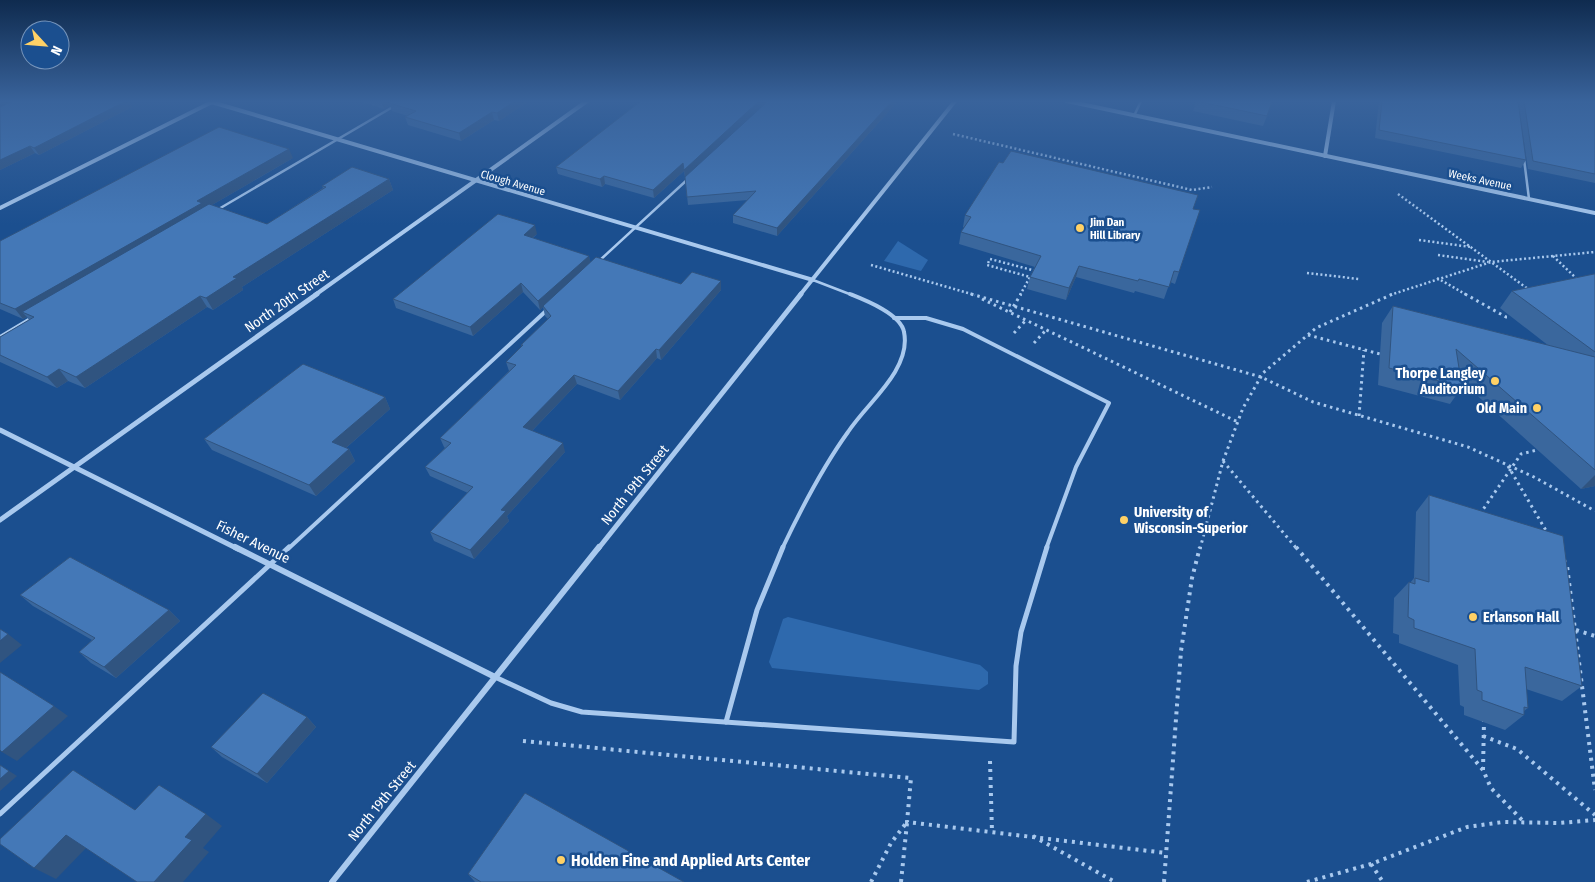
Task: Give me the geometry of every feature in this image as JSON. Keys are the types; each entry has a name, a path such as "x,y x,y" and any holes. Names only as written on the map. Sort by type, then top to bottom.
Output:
{"street":[{"path":"0,208 131,142"},
{"name":"Clough Avenue","path":"344,142 813,280"},
{"name":"North 20th Street","path":"0,520 530,142"},
{"name":"North 19th Street","path":"332,882 923,142"},
{"name":"Weeks Avenue","path":"1259,142 1595,213"},
{"path":"1325,156 1327,142"},
{"name":"Fisher Avenue","path":"0,430 495,677"}],"lane":[{"path":"210,214 333,142"},
{"path":"1523,155 1529,199"},
{"path":"594,266 696,172"},
{"path":"726,722 762,596 791,528 810,492 851,428 903,358 906,345 903,328 894,318 859,297 813,280"},
{"path":"0,814 550,306"},
{"path":"0,337 34,317"},
{"path":"495,677 551,703 582,712 1014,742 1016,666 1021,632 1038,571 1076,467 1110,403 963,329 926,318 894,318"}],"path":[{"path":"987,142 1192,190 1212,188"},
{"path":"1106,176 1109,170"},
{"path":"1392,189 1534,294"},
{"path":"1419,240 1471,247"},
{"path":"1164,882 1181,651 1187,603 1195,562 1223,461 1243,408 1263,373 1316,328 1344,314 1437,278 1491,262 1595,252"},
{"path":"1438,255 1491,262"},
{"path":"1552,256 1581,283"},
{"path":"1010,312 1030,277 987,265 990,259 1036,271"},
{"path":"871,266 1261,377 1313,402 1448,440 1547,483 1594,510"},
{"path":"1307,273 1359,279"},
{"path":"1437,278 1506,317 1511,317"},
{"path":"973,294 1238,422"},
{"path":"1021,326 1026,320"},
{"path":"1041,335 1046,330"},
{"path":"1308,335 1380,354"},
{"path":"1359,416 1364,350"},
{"path":"1480,522 1480,514 1521,454 1537,450"},
{"path":"1223,461 1483,770 1491,788 1524,822"},
{"path":"1507,465 1552,542"},
{"path":"1562,558 1568,566 1595,790"},
{"path":"1576,630 1595,636"},
{"path":"1483,770 1484,721"},
{"path":"1483,736 1516,749 1595,815"},
{"path":"989,740 992,832"},
{"path":"523,741 911,778 904,869 901,882"},
{"path":"1307,882 1371,864 1466,827 1524,822 1559,823 1595,820"},
{"path":"907,822 1030,835 1166,853"},
{"path":"871,882 891,843 907,822"},
{"path":"1030,835 1115,882"},
{"path":"1371,864 1383,882"}],"shaded area":[{"path":"898,241 928,260 921,271 884,261"},
{"path":"788,617 980,665 988,672 988,684 979,690 772,668 769,662 783,619"}],"building":[{"path":"0,142 45,142 34,148 30,146 0,160"},
{"path":"190,142 267,142 289,149 197,201 202,203 15,309 0,303 0,241"},
{"path":"588,142 714,142 684,170 683,163 653,190 604,176 600,179 556,167"},
{"path":"723,142 855,142 777,228 733,215 756,191 687,197 685,177"},
{"path":"1439,142 1524,142 1526,160"},
{"path":"1530,142 1595,142 1595,174 1533,161"},
{"name":"Jim Dan Hill Library","path":"1011,151 1198,195 1193,209 1200,210 1179,272 1174,271 1169,287 1079,266 1069,288 1030,277 1041,256 961,232 971,217 965,215 999,162 1003,163"},
{"path":"352,167 389,179 233,277 237,278 206,298 200,296 76,377 59,369 47,377 0,355 0,337 34,317 22,312 209,204 267,224 326,187 322,186"},
{"path":"498,214 535,225 524,235 589,256 538,301 521,283 470,327 393,299"},
{"path":"596,257 681,284 692,272 721,281 659,350 656,349 618,391 574,375 523,427 563,443 501,510 506,511 470,550 430,532 473,487 425,467 451,443 440,438 516,365 506,362 551,316 543,306"},
{"path":"1595,274 1595,352 1512,291"},
{"path":"1393,306 1595,357 1595,470 1456,349 1462,387 1389,368"},
{"path":"303,364 385,397 332,442 349,449 309,485 204,439"},
{"name":"Erlanson Hall","path":"1429,495 1563,536 1582,686 1525,667 1528,708 1524,707 1524,715 1482,700 1482,692 1477,690 1475,649 1414,628 1414,620 1408,617 1409,582 1415,584 1415,578 1429,582"},
{"path":"70,557 169,610 104,667 79,652 95,638 20,595"},
{"path":"0,629 8,634 0,641"},
{"path":"0,672 54,706 2,752 0,750"},
{"path":"263,693 307,717 257,774 211,747"},
{"path":"0,765 9,771 0,779"},
{"path":"73,770 135,810 159,785 206,814 185,837 192,840 154,882 137,882 66,835 34,868 0,844 0,839"},
{"name":"Holden Fine and Applied Arts Center","path":"525,793 684,882 481,882 468,874"}],"place":[{"name":"Jim Dan Hill Library","path":"1080,228"},
{"name":"Thorpe Langley Auditorium","path":"1495,381"},
{"name":"Old Main","path":"1537,408"},
{"name":"University of Wisconsin-Superior","path":"1124,520"},
{"name":"Erlanson Hall","path":"1473,617"},
{"name":"Holden Fine and Applied Arts Center","path":"561,860"}]}
